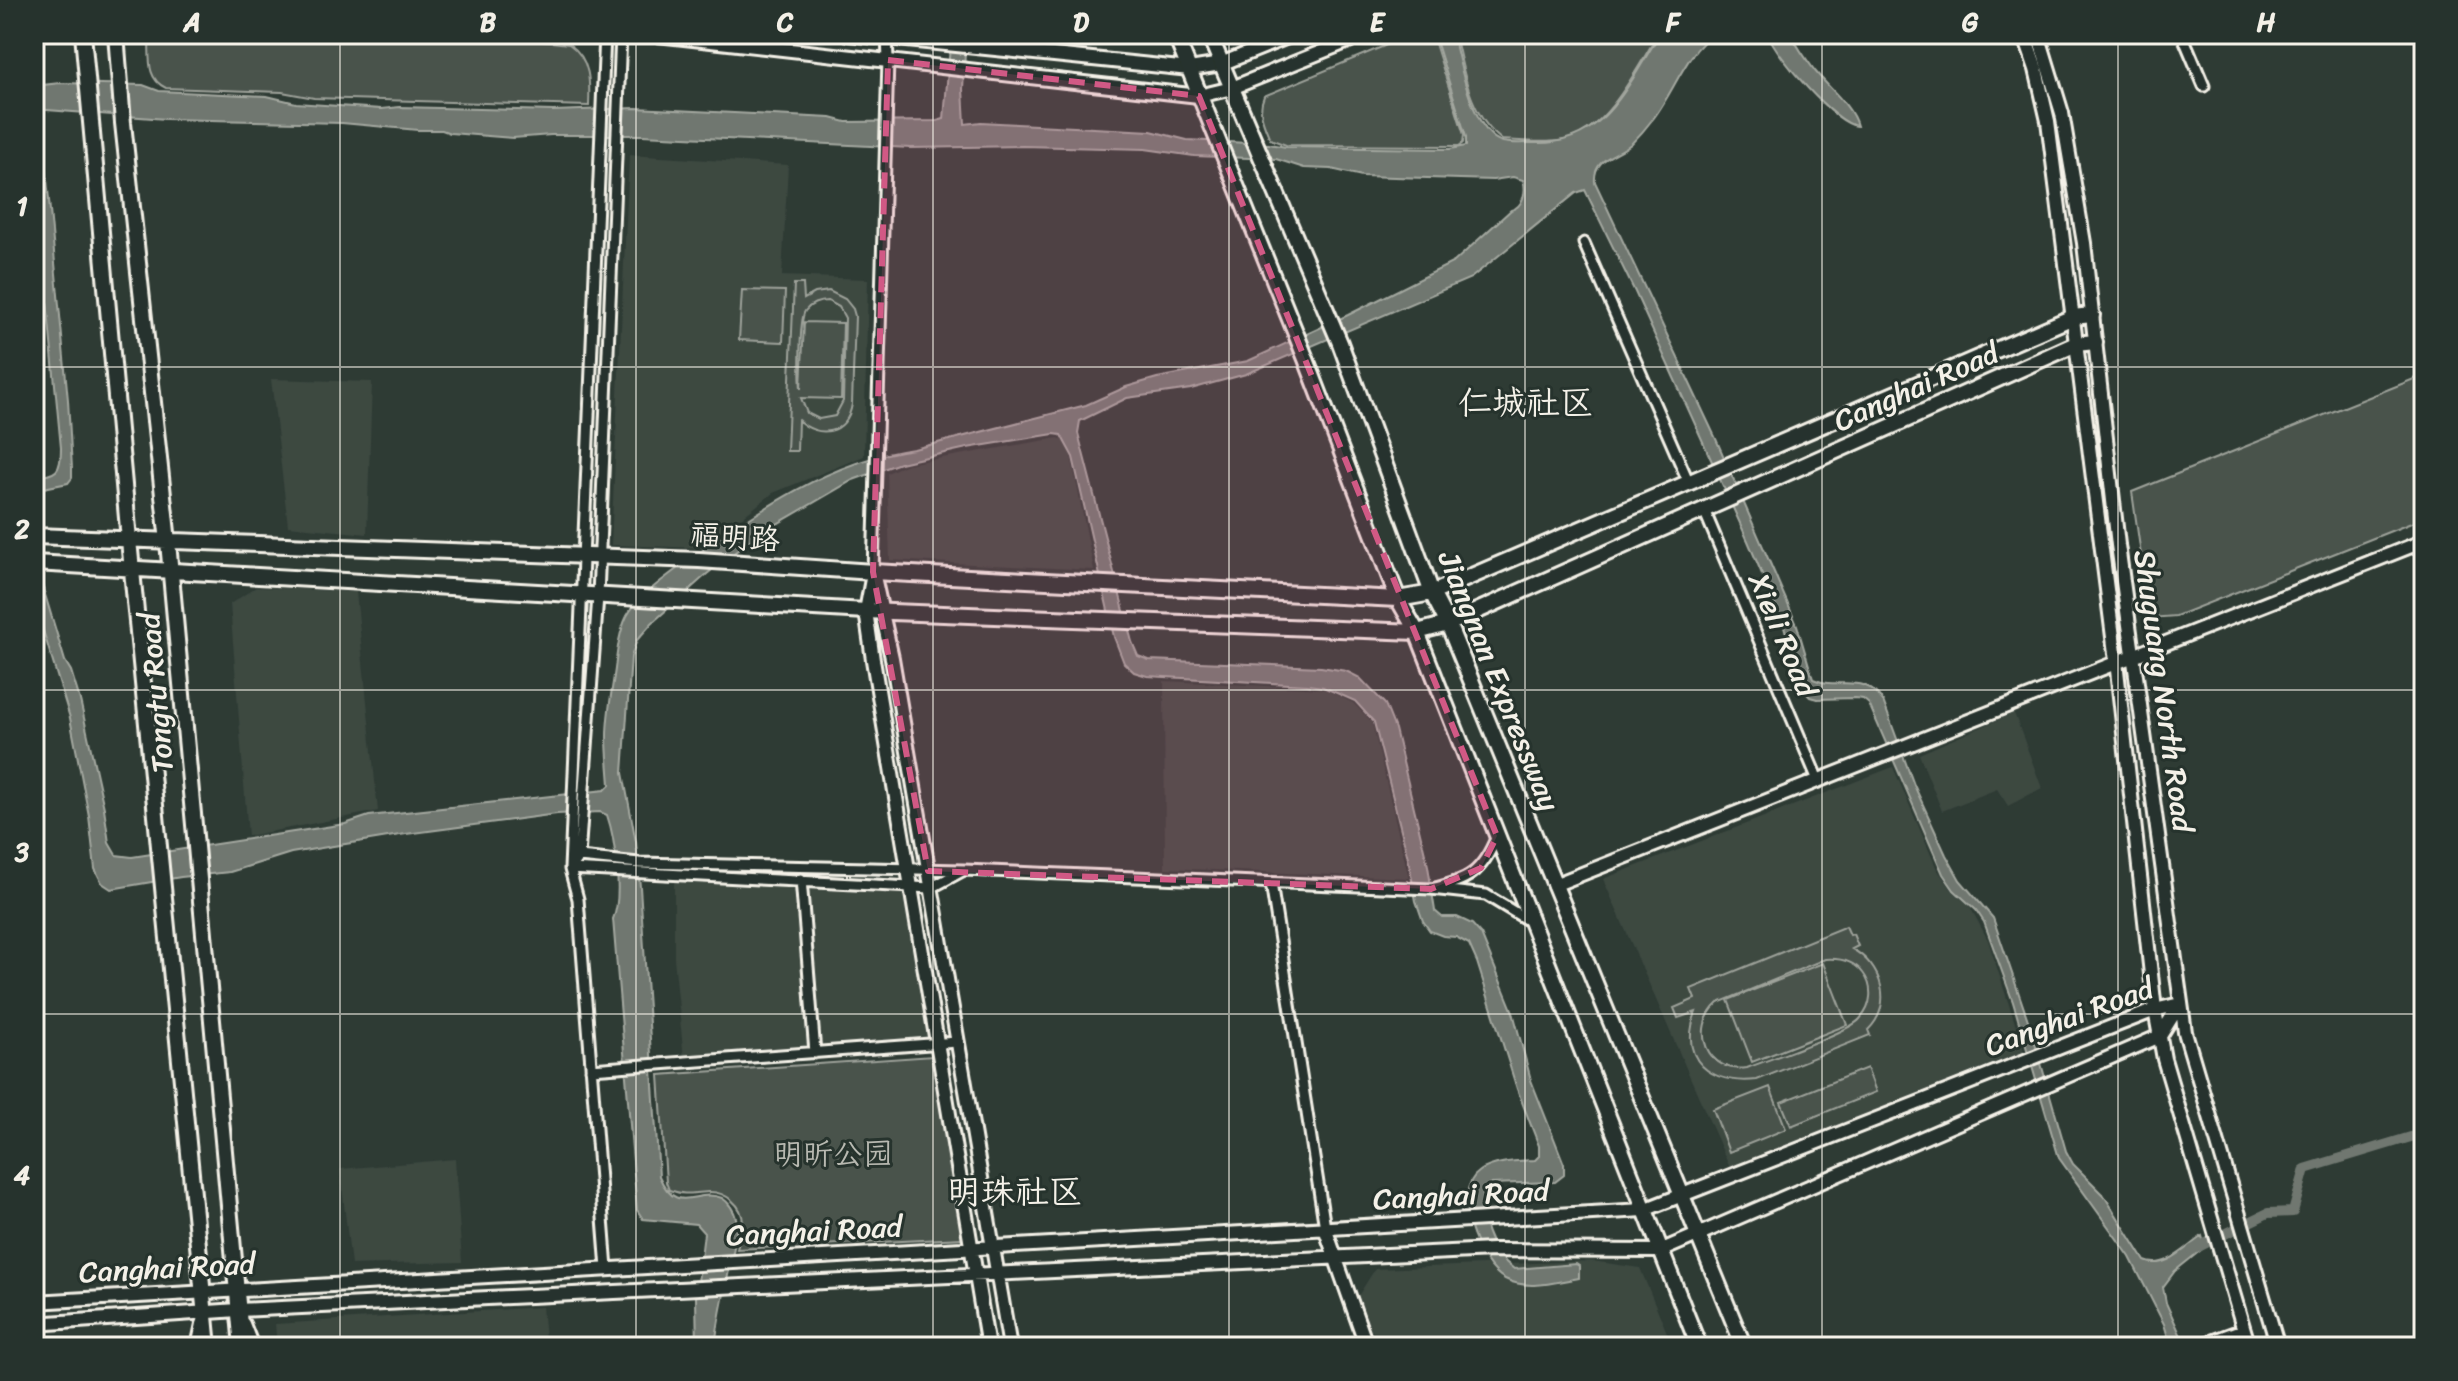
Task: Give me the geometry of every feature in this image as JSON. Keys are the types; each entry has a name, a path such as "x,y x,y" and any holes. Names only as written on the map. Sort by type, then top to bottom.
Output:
{"main road":[{"name":"Tongtu Road","path":"83,34 208,1347"},
{"name":"Tongtu Road","path":"116,34 171,569 242,1347"},
{"path":"648,34 1199,96 1232,88 1366,34"},
{"path":"848,34 1190,69 1221,64 1295,34"},
{"name":"Jiangnan Expressway","path":"1175,34 1306,359 1398,599 1417,632 1699,1347"},
{"name":"Jiangnan Expressway","path":"1209,34 1340,343 1432,593 1448,624 1744,1347"},
{"name":"Shuguang North Road","path":"2024,34 2048,121 2116,661 2155,1010 2164,1059 2248,1347"},
{"name":"Shuguang North Road","path":"2038,34 2062,113 2084,243 2118,545 2185,1032 2278,1347"},
{"name":"福明路","path":"38,536 592,556 1398,599 1432,593 2073,317 2092,315"},
{"name":"Canghai Road","path":"1448,624 2076,344 2095,342"},
{"path":"1554,885 2424,541"},
{"path":"42,563 866,611 1417,632 1448,624"},
{"path":"873,572 866,611 988,1347"},
{"path":"873,572 883,611 1010,1347"},
{"name":"Canghai Road","path":"34,1302 1644,1210 2155,1010 2180,1004"},
{"name":"Canghai Road","path":"34,1324 238,1310 1493,1250 1660,1251 2160,1036 2180,1004"},
{"path":"1325,1228 1367,1347"},
{"path":"238,1310 252,1347"},
{"path":"198,1347 205,1313"},
{"path":"2198,1347 2244,1330"}],"street":[{"path":"579,776 592,556 605,34"},
{"path":"607,1269 578,899 570,869 579,776 621,34"},
{"path":"2182,34 2204,86"},
{"path":"873,572 887,36"},
{"path":"1584,243 1689,483"},
{"name":"Xieli Road","path":"1704,510 1818,780"},
{"path":"570,869 579,857 576,819"},
{"path":"1430,889 1457,882 1481,868 1497,836"},
{"path":"579,857 600,866"},
{"path":"570,869 600,866 640,868 911,888 931,888 964,870"},
{"path":"800,867 815,1053"},
{"path":"640,868 964,870 1430,889 1486,895 1531,922"},
{"path":"1271,883 1325,1228"},
{"path":"591,1069 957,1042"}],"highlighted area":[{"path":"888,60 1199,96 1497,836 1481,868 1431,889 928,871 873,572"}],"shaded area":[{"path":"951,34 966,34 965,124 981,122 1151,131 1187,140 1286,147 1450,149 1466,146 1466,137 1434,34 1453,34 1469,95 1483,126 1503,142 1518,143 1558,141 1579,134 1596,123 1624,92 1660,34 1714,34 1696,51 1642,132 1631,144 1602,163 1595,174 1595,182 1716,439 1797,625 1813,679 1858,684 1875,692 1883,701 1914,785 1946,855 1960,880 1993,918 2032,1032 2066,1151 2073,1164 2103,1194 2145,1261 2160,1263 2167,1260 2202,1236 2205,1247 2175,1271 2163,1287 2166,1303 2186,1347 2171,1347 2164,1324 2130,1257 2059,1158 2013,1002 1984,922 1943,874 1869,704 1855,698 1817,699 1804,691 1784,626 1748,541 1585,190 1576,193 1471,278 1246,374 1191,389 1127,398 1080,421 1078,433 1138,656 1149,660 1321,667 1346,671 1360,678 1385,704 1395,729 1428,866 1435,911 1442,917 1457,917 1472,924 1481,934 1513,1012 1531,1080 1564,1164 1564,1175 1555,1182 1490,1184 1484,1188 1483,1210 1488,1233 1498,1253 1514,1269 1576,1264 1579,1266 1579,1278 1532,1285 1505,1279 1485,1259 1471,1228 1467,1195 1471,1181 1480,1171 1492,1165 1535,1160 1539,1156 1539,1146 1469,944 1456,937 1430,931 1423,921 1374,722 1355,701 1323,687 1147,676 1134,672 1124,663 1114,637 1073,457 1061,435 967,448 900,463 853,480 753,538 707,574 637,640 631,657 623,773 636,842 659,1176 666,1189 680,1199 704,1196 722,1198 736,1218 735,1240 715,1347 697,1347 696,1298 704,1233 696,1224 643,1219 637,1210 613,919 617,867 607,815 600,812 557,814 406,834 291,853 230,872 111,889 102,883 95,869 89,816 70,718 34,601 34,558 80,700 109,843 116,855 132,857 345,824 369,816 605,790 610,785 607,742 609,711 619,642 627,616 654,587 738,526 822,477 852,465 1086,405 1126,387 1157,378 1248,361 1454,262 1518,206 1523,198 1524,184 1523,180 1513,177 1493,180 1362,176 1331,169 1304,168 1276,159 1194,156 1145,149 1023,146 911,148 642,135 513,138 342,123 166,119 34,109 34,86 60,83 143,85 159,91 267,96 296,103 381,109 553,111 636,108 831,118 846,122 937,121 944,119"},
{"path":"1768,34 1791,34 1815,71 1850,111 1857,126 1835,114 1807,88"},
{"path":"34,133 43,142 45,158 68,400 72,478 68,483 34,490 34,477 53,473 59,467 61,448 34,163"},
{"path":"629,155 788,165 782,276 868,279 864,456 773,493 703,548 611,545"},
{"path":"271,379 372,382 367,534 288,526"},
{"path":"1058,438 1068,441 1094,570 890,560 887,473 907,464"},
{"path":"256,587 356,592 378,811 248,836 230,604"},
{"path":"1164,681 1324,689 1353,703 1372,722 1409,878 1165,868"},
{"path":"2014,713 2042,788 2008,806 1997,789 1942,811 1919,754"},
{"path":"1893,767 1937,869 1952,890 1969,905 1988,940 2024,1051 1730,1168 1603,879"},
{"path":"674,879 800,884 812,1051 684,1059 674,958"},
{"path":"805,885 907,891 934,1041 819,1050"},
{"path":"455,1159 462,1262 351,1265 340,1169"},
{"path":"1592,1261 1640,1268 1673,1347 1378,1347 1358,1296 1375,1269"},
{"path":"542,1307 546,1347 277,1347 275,1324"}],"green space":[{"path":"151,34 479,34 569,44 585,64 589,80 589,106 314,98 282,92 166,88 155,79 150,67"},
{"path":"1413,34 1432,34 1464,135 1463,143 1459,146 1286,145 1270,139 1261,113 1264,96"},
{"path":"1455,34 1658,34 1631,80 1594,125 1580,135 1565,140 1542,142 1502,140 1491,130 1470,92"},
{"path":"794,284 803,284 804,299 829,291 845,299 853,309 852,404 844,422 831,431 814,430 798,420 797,451 787,451","holes":["828,301 839,307 845,318 843,401 835,416 819,419 807,413 801,398 841,399 843,323 804,322 801,389 803,317 807,308 818,302"]},
{"path":"742,290 785,291 783,342 739,340"},
{"path":"2424,375 2424,518 2176,616 2150,618 2132,492"},
{"path":"1846,926 1858,946 1852,949 1871,965 1877,975 1882,998 1881,1009 1868,1030 1870,1035 1757,1080 1740,1081 1713,1074 1695,1056 1691,1044 1696,1012 1678,1018 1674,1008 1695,999 1691,989","holes":["1825,959 1851,963 1867,978 1870,996 1860,1019 1825,1038 1747,1068 1733,1068 1713,1057 1704,1037 1705,1025 1718,1003"]},
{"path":"1823,963 1847,1025 1752,1062 1728,1000"},
{"name":"明昕公园","path":"933,1056 963,1238 737,1249 743,1223 740,1210 732,1200 714,1192 685,1194 669,1190 659,1075"},
{"path":"1867,1068 1876,1092 1791,1126 1781,1102"},
{"path":"1770,1087 1786,1129 1729,1152 1713,1109"}],"waterway":[{"path":"2192,1250 2268,1213 2293,1212 2305,1169 2424,1133"}],"district":[{"name":"仁城社区","path":"1526,402"},
{"name":"明珠社区","path":"1015,1191"}]}
